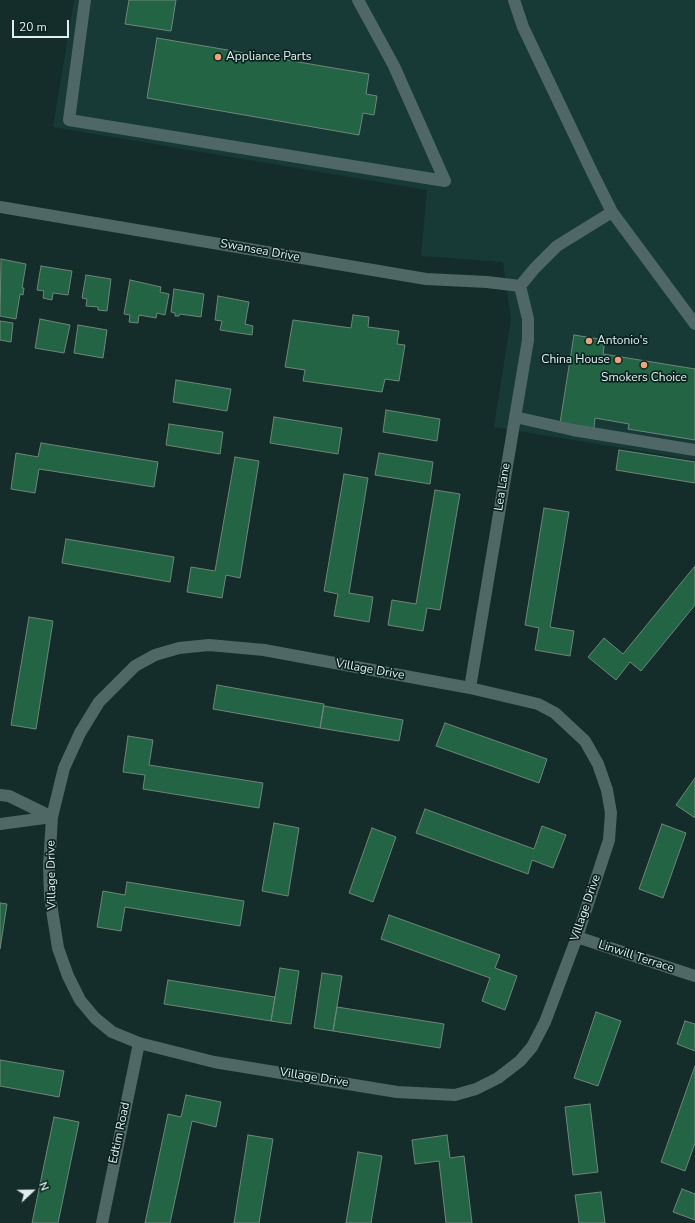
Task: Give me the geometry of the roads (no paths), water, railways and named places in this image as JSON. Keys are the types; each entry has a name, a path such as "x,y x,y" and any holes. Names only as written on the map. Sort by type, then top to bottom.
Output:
{"street":[{"path":"85,0 69,120 446,181 394,66 358,0"},
{"path":"514,0 526,34 612,212 695,324"},
{"name":"Swansea Drive","path":"0,207 426,279 487,282 520,286"},
{"path":"520,286 535,268 557,246 612,212"},
{"name":"Lea Lane","path":"470,688 528,340 528,319 520,286"},
{"path":"515,417 573,430 695,450"},
{"name":"Village Drive","path":"209,645 264,650 470,688 538,704 555,713 585,741 598,764 607,790 611,813 609,840 576,938 545,1022 532,1047 520,1061 498,1078 476,1089 455,1095 397,1092 214,1062 139,1043 112,1032 95,1018 80,1000 68,976 58,948 50,897 49,866 52,817 64,768 80,733 99,702 135,666 155,656 179,648 209,645"},
{"path":"0,795 9,796 52,817"},
{"path":"0,824 52,817"},
{"name":"Linwill Terrace","path":"576,938 695,976"},
{"name":"Edtim Road","path":"102,1223 139,1043"}],"place":[{"name":"Appliance Parts","path":"218,57"},
{"name":"Antonio's","path":"589,341"},
{"name":"China House","path":"618,360"},
{"name":"Smokers Choice","path":"644,365"}]}
